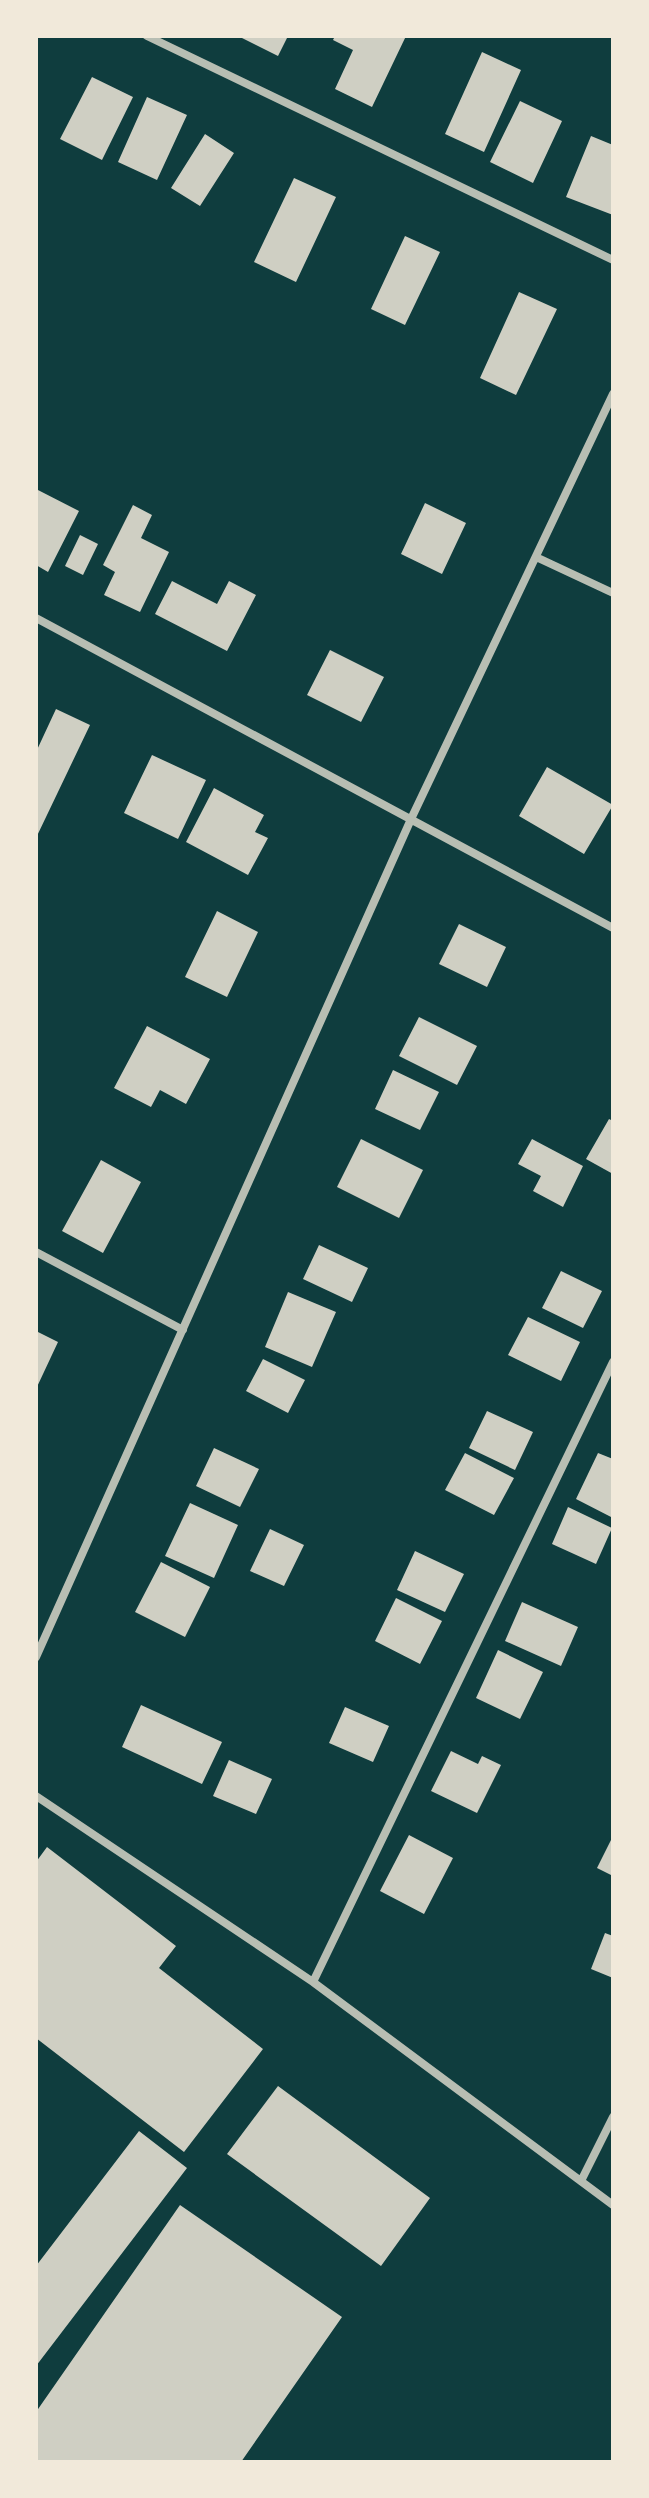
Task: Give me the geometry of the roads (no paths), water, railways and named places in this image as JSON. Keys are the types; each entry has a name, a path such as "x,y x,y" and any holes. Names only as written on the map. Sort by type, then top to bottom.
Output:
{"street":[{"path":"147,36 613,260"},
{"path":"36,1657 412,817 613,394"},
{"path":"536,557 613,593"},
{"path":"36,618 412,817 613,928"},
{"path":"36,1252 183,1330"},
{"path":"313,1982 613,1362"},
{"path":"36,1796 313,1982 613,2205"},
{"path":"581,2181 613,2117"}]}
